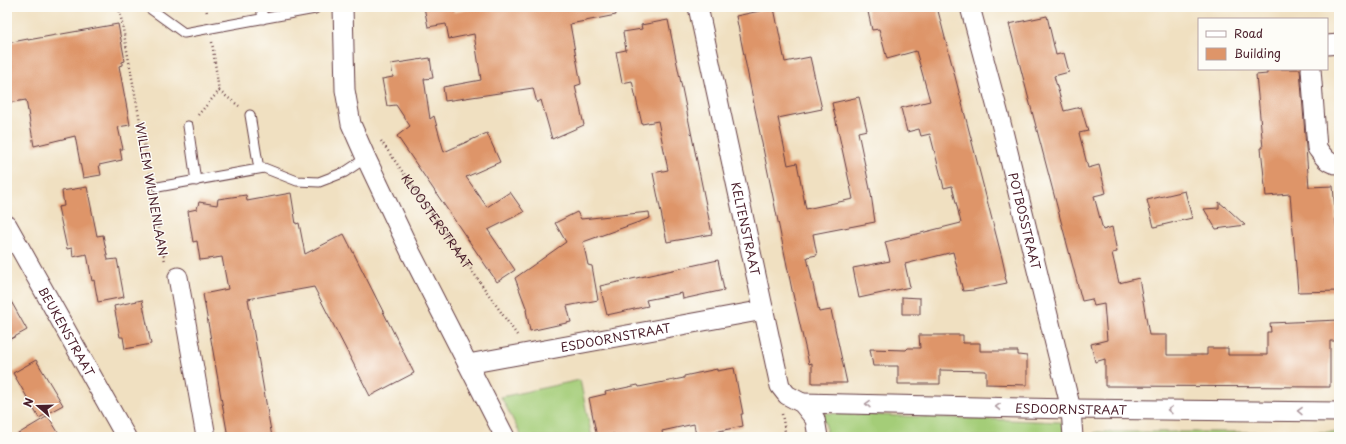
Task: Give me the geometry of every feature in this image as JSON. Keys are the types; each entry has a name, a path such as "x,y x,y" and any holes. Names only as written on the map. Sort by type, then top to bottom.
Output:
{"street":[{"path":"343,7 345,90 351,124 411,253 505,437"},
{"name":"KELTENSTRAAT","path":"698,7 780,386 787,395 802,403 815,419 818,437"},
{"name":"POTBOSSTRAAT","path":"970,7 1000,119 1071,409 1073,437"},
{"path":"1328,45 1339,44"},
{"path":"1311,70 1317,148 1323,158 1333,165 1339,164"},
{"name":"BEUKENSTRAAT","path":"7,225 126,437"},
{"path":"178,277 206,437"},
{"name":"ESDOORNSTRAAT","path":"468,364 764,310"},
{"name":"ESDOORNSTRAAT","path":"802,403 1071,409 1339,412"}],"lane":[{"path":"148,7 184,33 315,9"},
{"path":"261,7 263,19"},
{"path":"250,115 259,169"},
{"path":"188,126 196,181"},
{"path":"158,187 264,168 297,181 319,182 346,172 366,158"}],"path":[{"name":"WILLEM WIJNENLAAN","path":"119,7 150,181"},
{"path":"206,7 219,91 250,115"},
{"path":"188,126 219,91"},
{"name":"KLOOSTERSTRAAT","path":"378,136 530,353"},
{"name":"WILLEM WIJNENLAAN","path":"153,196 166,265 178,277"}],"green space":[{"path":"580,380 592,437 522,437 501,397"},
{"path":"822,413 1061,422 1071,426 1072,437 826,437 826,426"},
{"path":"1339,432 1339,437 1094,437 1094,433"}],"building":[{"path":"424,7 453,7 454,12 484,7 615,7 616,15 570,24 581,84 575,86 584,125 552,139 541,100 537,103 533,88 445,101 443,87 481,80 474,34 449,39 446,24 428,27"},
{"path":"867,7 937,7 1002,258 1007,283 963,291 953,252 905,264 910,287 859,298 853,268 890,261 885,242 961,223 952,186 944,188 930,134 921,136 919,129 907,132 901,108 930,101 916,51 887,59 879,29 872,30"},
{"path":"774,8 785,62 810,57 822,109 778,118 788,165 797,163 806,209 853,199 832,103 859,97 867,130 858,132 871,194 875,222 813,234 817,255 807,257 819,312 831,310 847,383 812,383 812,363 809,364 792,290 736,16"},
{"path":"1047,16 1056,55 1064,53 1069,72 1054,76 1064,111 1081,107 1088,131 1079,133 1088,168 1099,165 1106,193 1094,196 1103,230 1112,227 1117,252 1112,253 1119,283 1139,278 1149,335 1167,335 1167,355 1207,355 1207,348 1228,348 1228,355 1267,355 1267,332 1271,332 1270,323 1339,320 1339,341 1330,341 1330,387 1105,386 1105,359 1095,362 1091,344 1107,340 1104,304 1094,306 1092,299 1082,301 1009,24"},
{"path":"668,20 712,234 667,242 653,173 668,170 658,121 642,124 632,81 622,83 616,52 626,50 623,32 642,29 641,25"},
{"path":"118,24 125,61 119,66 130,125 118,127 123,149 120,149 122,160 99,165 101,175 83,178 75,136 34,146 26,100 7,103 7,43"},
{"path":"430,58 433,78 424,79 430,119 434,116 444,152 487,133 500,162 466,177 487,207 510,192 524,212 488,230 515,270 497,282 397,136 410,126 396,105 387,106 382,79 393,77 391,64"},
{"path":"1267,70 1300,70 1309,187 1333,186 1339,259 1339,291 1298,292 1290,194 1266,196 1256,75 1267,74"},
{"path":"87,187 97,236 103,235 108,260 117,259 124,297 98,302 87,254 73,257 72,248 67,249 58,207 64,206 62,191"},
{"path":"1185,191 1192,218 1154,227 1147,200"},
{"path":"291,193 296,224 299,223 305,254 344,234 414,373 370,396 314,287 248,299 272,437 228,437 203,294 228,289 222,257 200,260 197,241 193,242 188,211 197,209 199,202 217,205 218,199 246,195 247,201"},
{"path":"1219,202 1245,225 1216,229 1204,209 1219,208"},
{"path":"577,212 581,219 649,212 650,218 583,242 588,265 592,266 598,300 567,306 571,322 530,331 527,310 515,278 566,242 555,223"},
{"path":"718,260 724,290 683,299 682,293 646,300 648,306 607,315 600,286"},
{"path":"7,294 27,330 7,341"},
{"path":"902,297 920,298 920,314 902,314"},
{"path":"142,300 151,344 125,349 123,337 120,337 114,306"},
{"path":"919,335 963,335 963,343 980,343 980,351 1018,351 1018,355 1027,356 1027,385 986,384 986,371 940,370 940,384 898,384 898,366 873,366 870,349 906,350 908,348 920,348"},
{"path":"36,360 63,405 39,418 13,373"},
{"path":"734,368 743,414 741,414 743,426 696,436 694,424 662,431 663,437 615,437 614,434 597,437 589,398 606,394 605,392 638,385 639,387 684,378 684,376 717,369 717,371"},
{"path":"48,416 61,437 13,437"}]}
